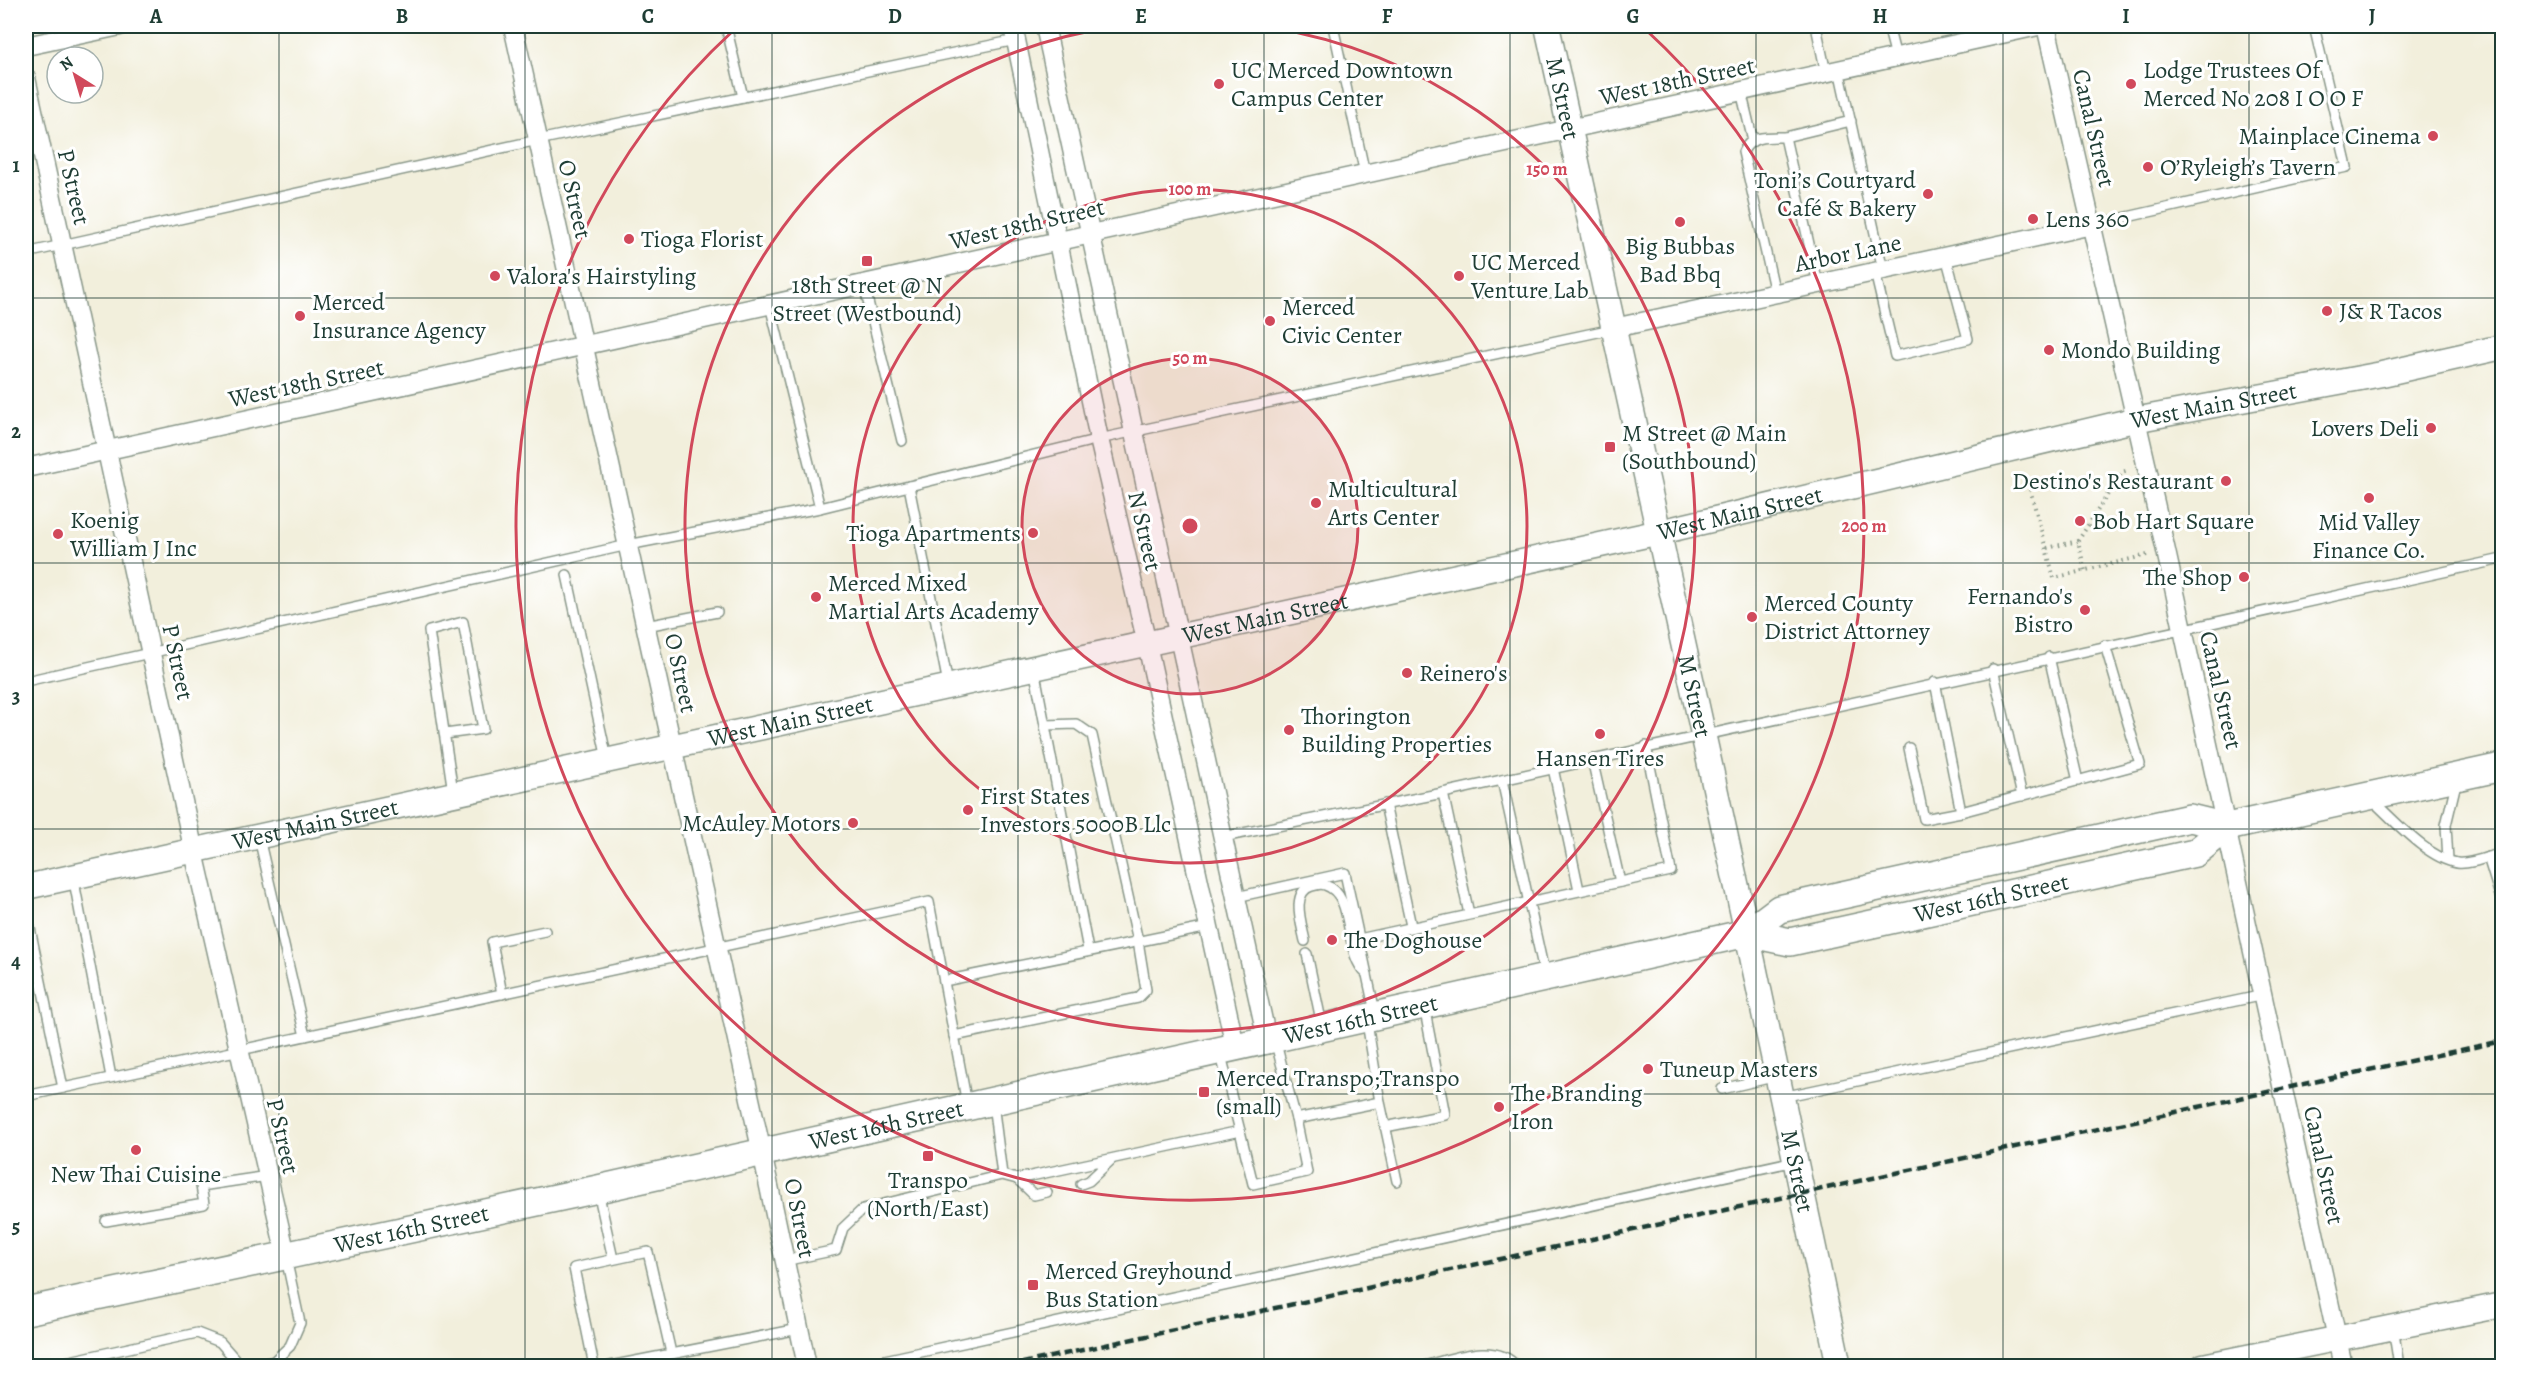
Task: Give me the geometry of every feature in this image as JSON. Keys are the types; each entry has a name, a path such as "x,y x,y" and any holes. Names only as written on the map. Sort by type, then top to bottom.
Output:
{"main road":[{"name":"West 16th Street","path":"26,1311 762,1153 1322,1026 1748,933 1779,909 2190,818 2227,827 2502,767"}],"street":[{"path":"26,46 120,26"},
{"name":"O Street","path":"513,26 807,1366"},
{"name":"N Street","path":"1045,26 1236,897 1270,1038"},
{"name":"M Street","path":"1547,26 1748,933 1839,1366"},
{"name":"West 18th Street","path":"26,468 2038,26"},
{"name":"Canal Street","path":"2046,26 2134,420 2166,551 2343,1366"},
{"name":"N Street","path":"1015,33 1099,440 1147,644 1209,927 1227,1048"},
{"name":"P Street","path":"26,78 194,852 286,1255"},
{"name":"Arbor Lane","path":"1614,328 2092,225"},
{"name":"West Main Street","path":"26,887 1660,532 2134,420 2382,374 2502,347"},
{"path":"2204,1366 2502,1305"}],"lane":[{"path":"726,26 742,97"},
{"path":"1333,26 1365,174"},
{"path":"1816,26 1851,121 1895,356 1968,339 1946,256"},
{"path":"1888,26 1896,57"},
{"path":"2092,225 2347,167 2314,26"},
{"path":"26,254 742,97 1015,33"},
{"path":"1741,91 1753,141"},
{"path":"1775,293 1743,152 1746,144 1760,137 1785,136 1851,121"},
{"path":"1785,136 1818,284"},
{"path":"864,285 902,441"},
{"path":"770,305 820,508"},
{"path":"26,681 628,545 820,508 1099,440 1614,328"},
{"path":"909,486 949,687"},
{"path":"1223,837 1443,793 1993,669 2502,559"},
{"path":"567,575 608,762"},
{"path":"646,626 717,612"},
{"path":"445,734 483,729 463,622 429,631 454,795"},
{"path":"1909,748 1924,819 1961,812 2140,764 2105,645"},
{"path":"2049,657 2078,781"},
{"path":"1034,668 1088,950"},
{"path":"1993,669 2022,795"},
{"path":"1935,682 1961,812"},
{"path":"954,1036 1138,998 1146,990 1138,940 1092,735 1076,724 1045,724"},
{"path":"1359,939 1671,871 1646,746"},
{"path":"1592,759 1620,882"},
{"path":"1553,768 1579,890"},
{"path":"2448,860 2446,825 2458,777"},
{"path":"1502,780 1545,977"},
{"path":"1443,793 1469,914"},
{"path":"2368,796 2417,842 2448,860 2459,863 2502,853"},
{"path":"1384,804 1411,926"},
{"path":"259,837 305,1036"},
{"path":"2488,857 2502,902"},
{"path":"1236,897 1345,873 1367,974 1380,1102 1397,1181"},
{"path":"73,876 111,1077"},
{"path":"1305,941 1299,910 1300,896 1307,887 1321,884 1332,887 1342,899 1357,966 1367,974"},
{"path":"26,1096 928,902 954,1036 980,1104 1002,1175"},
{"path":"26,909 63,1088"},
{"path":"944,981 1209,927"},
{"path":"502,994 492,942 545,931"},
{"path":"1307,954 1322,1026"},
{"path":"1722,1089 1780,1087 2264,995"},
{"path":"1385,1126 1445,1115 1424,1004"},
{"path":"1227,1048 1240,1131 1253,1184 1307,1172 1296,1119 1270,1038"},
{"path":"1296,1119 1380,1102"},
{"path":"784,1261 836,1250 843,1228 863,1209 1002,1175 1017,1179 1240,1131"},
{"path":"1081,1184 1089,1182 1112,1159"},
{"path":"857,1366 1795,1161"},
{"path":"106,1221 204,1204 201,1186 268,1176"},
{"path":"1017,1179 1034,1195 1047,1192"},
{"path":"598,1189 613,1259"},
{"path":"594,1366 574,1268 648,1252 671,1353"},
{"path":"252,1366 274,1361 290,1346 300,1323 286,1255"},
{"path":"2393,1327 2399,1366"},
{"path":"610,1366 799,1329"},
{"path":"47,1366 196,1333 220,1342 241,1366"},
{"path":"1423,1366 1490,1352 1509,1358 1516,1366"}],"path":[{"path":"2085,571 2078,542 2122,472 2145,465"},
{"path":"2027,478 2048,548 2054,578 2166,551"},
{"path":"2048,548 2078,542"}],"railway":[{"path":"1009,1366 2502,1041"}],"place":[{"name":"UC Merced Downtown Campus Center","path":"1219,84"},
{"name":"Lodge Trustees Of Merced No 208 I O O F","path":"2131,84"},
{"name":"Mainplace Cinema","path":"2433,136"},
{"name":"O’Ryleigh’s Tavern","path":"2148,167"},
{"name":"Toni’s Courtyard Café & Bakery","path":"1928,194"},
{"name":"Lens 360","path":"2033,219"},
{"name":"Big Bubbas Bad Bbq","path":"1680,222"},
{"name":"Tioga Florist","path":"629,239"},
{"name":"18th Street @ N Street (Westbound)","path":"867,261"},
{"name":"Valora's Hairstyling","path":"495,276"},
{"name":"UC Merced Venture Lab","path":"1459,276"},
{"name":"J& R Tacos","path":"2327,311"},
{"name":"Merced Insurance Agency","path":"300,316"},
{"name":"Merced Civic Center","path":"1270,321"},
{"name":"Mondo Building","path":"2049,350"},
{"name":"Lovers Deli","path":"2431,428"},
{"name":"M Street @ Main (Southbound)","path":"1610,447"},
{"name":"Destino's Restaurant","path":"2226,481"},
{"name":"Mid Valley Finance Co.","path":"2369,498"},
{"name":"Multicultural Arts Center","path":"1316,503"},
{"name":"Bob Hart Square","path":"2080,521"},
{"name":"Tioga Apartments","path":"1033,533"},
{"name":"Koenig William J Inc","path":"58,534"},
{"name":"The Shop","path":"2244,577"},
{"name":"Merced Mixed Martial Arts Academy","path":"816,597"},
{"name":"Fernando's Bistro","path":"2085,610"},
{"name":"Merced County District Attorney","path":"1752,617"},
{"name":"Reinero's","path":"1407,673"},
{"name":"Thorington Building Properties","path":"1289,730"},
{"name":"Hansen Tires","path":"1600,734"},
{"name":"First States Investors 5000B Llc","path":"968,810"},
{"name":"McAuley Motors","path":"853,823"},
{"name":"The Doghouse","path":"1332,940"},
{"name":"Tuneup Masters","path":"1648,1069"},
{"name":"Merced Transpo;Transpo (small)","path":"1204,1092"},
{"name":"The Branding Iron","path":"1499,1107"},
{"name":"New Thai Cuisine","path":"136,1150"},
{"name":"Transpo (North/East)","path":"928,1156"},
{"name":"Merced Greyhound Bus Station","path":"1033,1285"}]}
